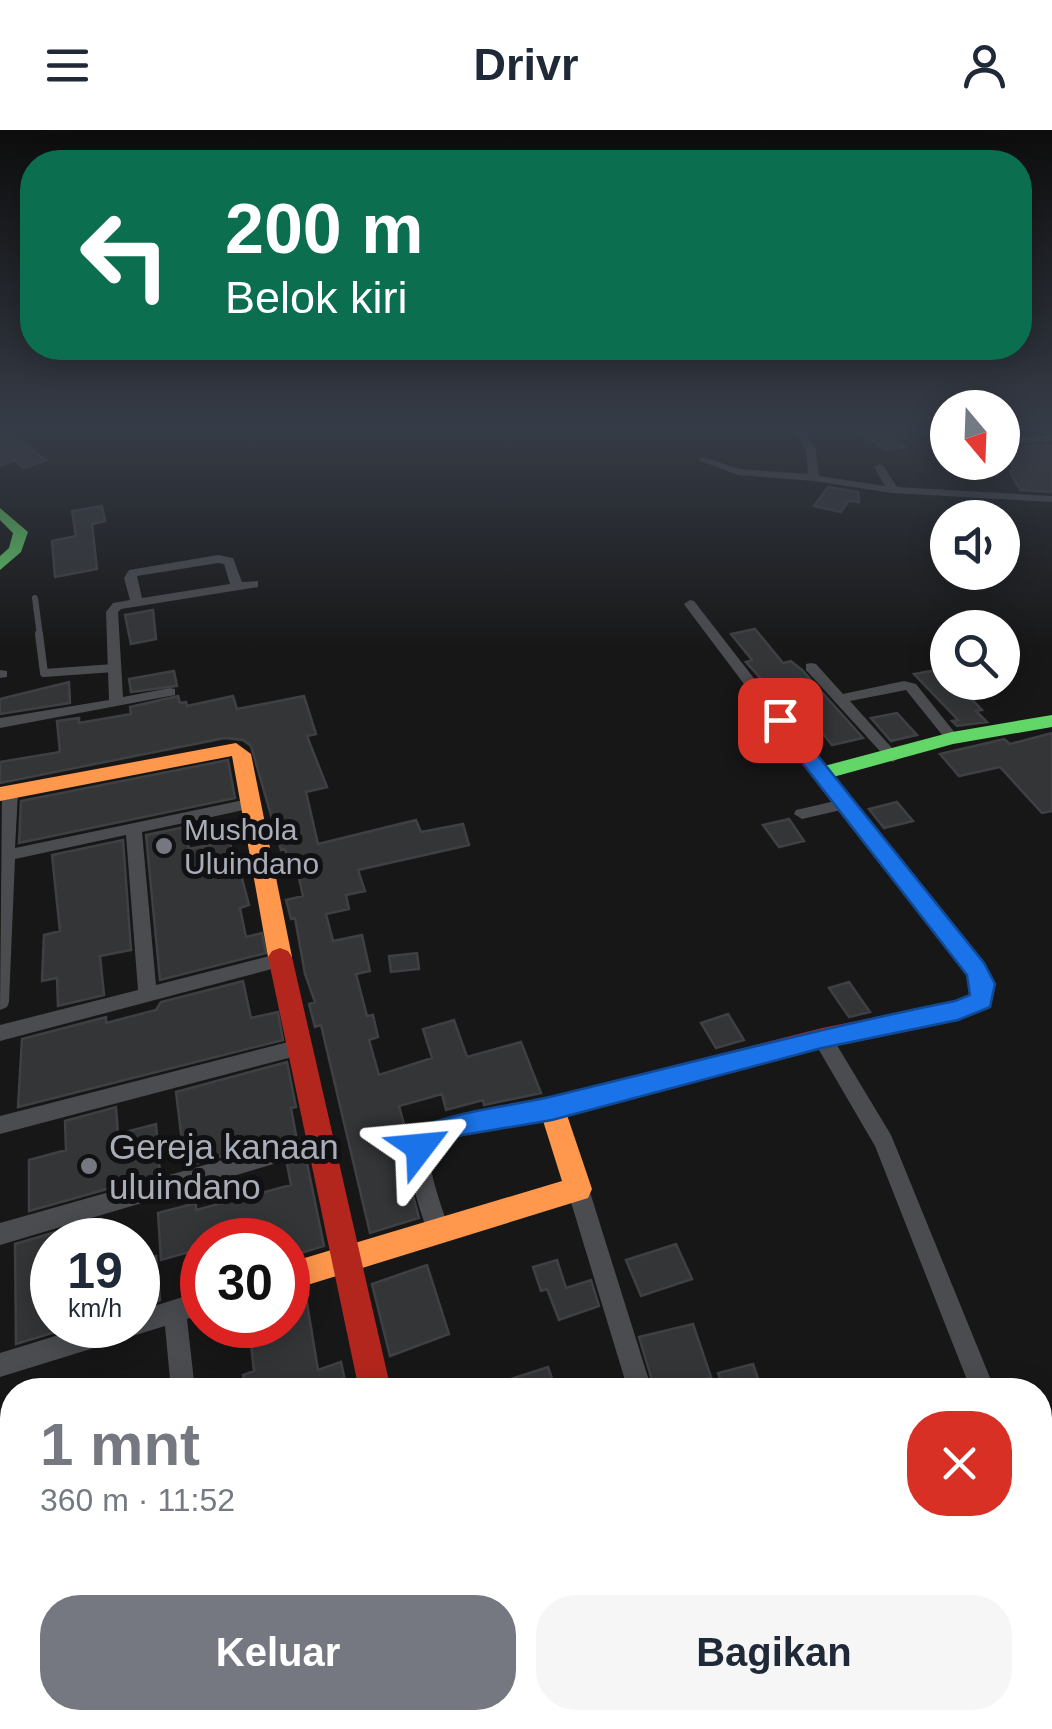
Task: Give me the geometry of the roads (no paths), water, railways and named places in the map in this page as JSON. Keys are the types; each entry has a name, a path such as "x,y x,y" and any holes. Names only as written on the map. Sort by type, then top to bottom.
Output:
{"street":[{"path":"0,512 22,532 16,549 0,565"},
{"path":"136,601 130,578 133,573 218,559 228,561 237,586"},
{"path":"116,703 112,612 117,606 254,584"},
{"path":"439,1232 422,1162 420,1147 426,1137 454,1125 552,1108 822,1038 958,1010 972,1006 984,994 976,970 690,604"},
{"path":"811,667 893,757"},
{"path":"840,699 907,686 952,738"},
{"path":"0,723 170,692"},
{"path":"820,774 952,738 1052,721"},
{"path":"0,1002 8,856 5,792 231,748 239,750 372,1378"},
{"path":"8,856 253,803"},
{"path":"802,814 844,804"},
{"path":"134,830 147,992"},
{"path":"0,1033 281,960"},
{"path":"822,1038 884,1142 978,1378"},
{"path":"0,1126 300,1046"},
{"path":"552,1108 636,1378"},
{"path":"0,1234 322,1141"},
{"path":"310,1270 578,1189"},
{"path":"160,1315 180,1309"},
{"path":"175,1311 181,1378"},
{"path":"0,1365 55,1348"}],"lane":[{"path":"35,598 44,673 114,668"}],"place":[{"name":"Mushola Uluindano","path":"164,846"},
{"name":"Gereja kanaan uluindano","path":"89,1166"}]}
